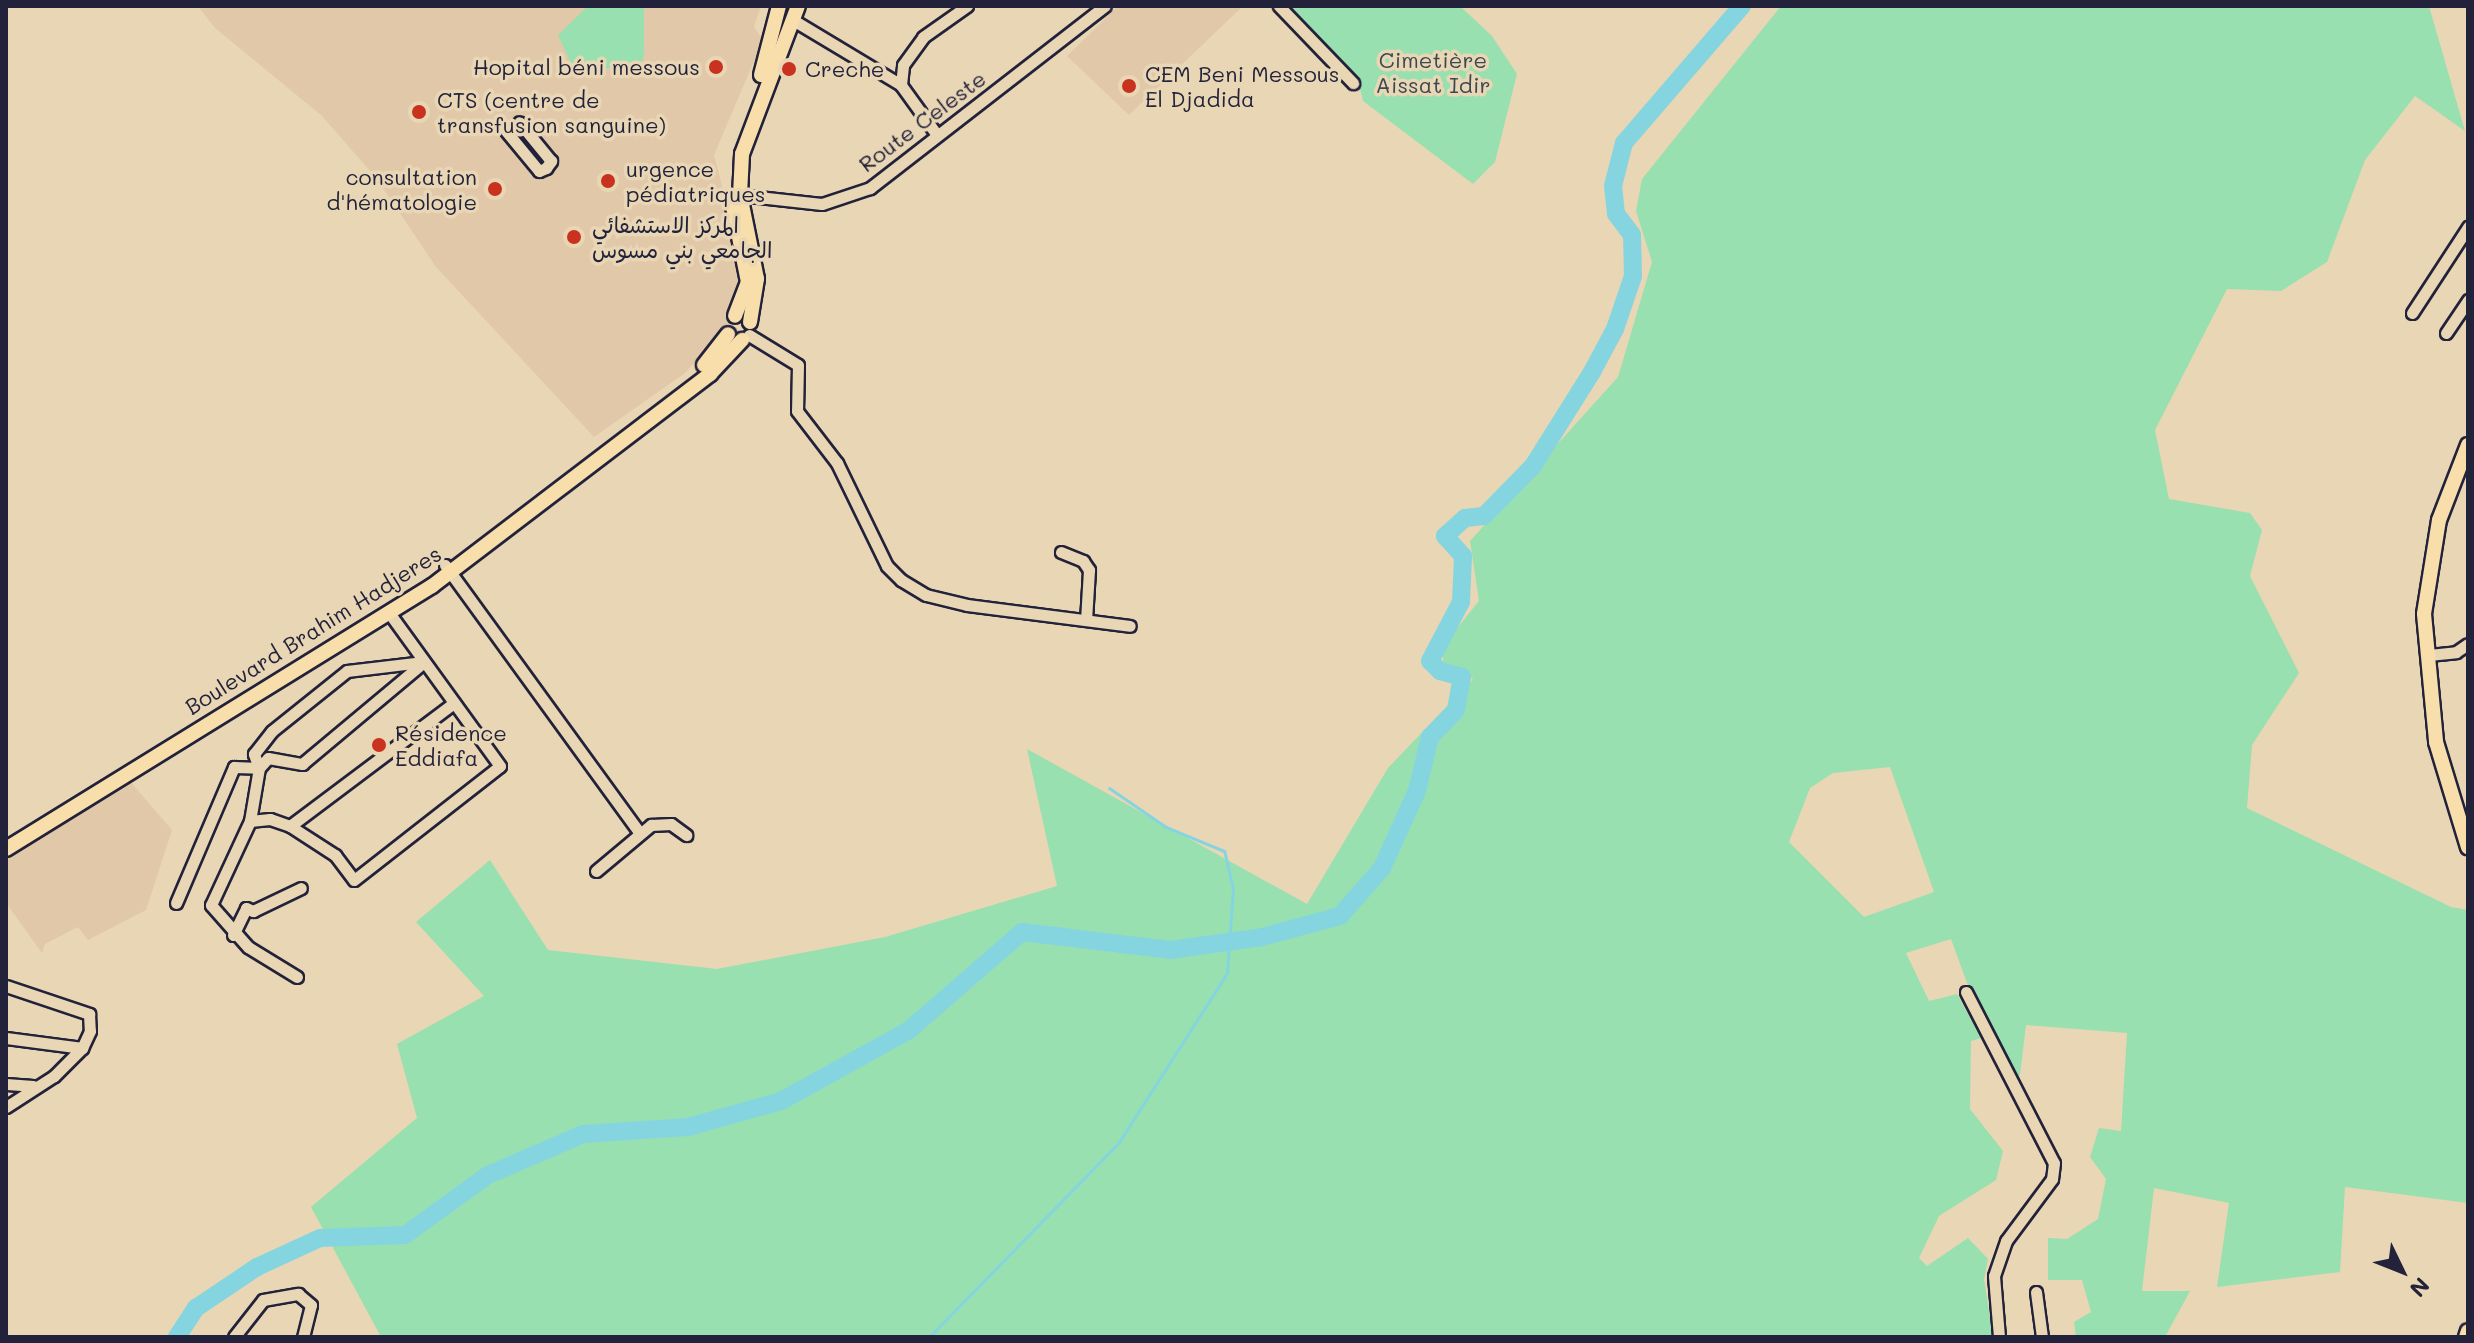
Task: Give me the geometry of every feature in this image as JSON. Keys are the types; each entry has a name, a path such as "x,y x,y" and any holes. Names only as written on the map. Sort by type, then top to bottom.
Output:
{"main road":[{"path":"742,333 735,316 748,282 733,207 731,164 779,6"},
{"path":"773,26 793,19"},
{"path":"742,333 756,269 740,195 747,135 793,19"},
{"name":"Boulevard Brahim Hadjeres","path":"6,849 390,614 710,374 742,333"},
{"path":"2468,445 2427,569 2424,614 2438,755 2468,847"},
{"path":"6,837 447,569"},
{"path":"2466,1337 2468,1331"}],"street":[{"path":"901,85 903,65 923,37 967,6"},
{"name":"Route Celeste","path":"740,195 822,204 844,200 870,188 1105,6"},
{"path":"1279,6 1353,83"},
{"path":"793,19 901,85 937,135"},
{"path":"506,131 539,171 546,168 551,161 519,122"},
{"path":"2412,313 2468,227"},
{"path":"2446,333 2468,300"},
{"path":"742,333 798,365 797,411 837,463 887,566 901,580 941,599 1130,626"},
{"path":"1061,552 1083,561 1089,570 1086,620"},
{"path":"447,569 640,833"},
{"path":"250,821 270,819 290,826 335,855 354,880 500,766 390,614"},
{"path":"2429,655 2456,652 2468,644"},
{"path":"297,977 233,935 211,905 250,821 259,768 254,754 272,731 347,671 423,662"},
{"path":"259,768 268,758 302,764 423,662"},
{"path":"290,826 454,703"},
{"path":"176,903 234,767 259,768"},
{"path":"596,871 640,833 663,823 686,835"},
{"path":"233,935 246,908 253,911 301,888"},
{"path":"6,986 89,1014 90,1031 82,1048 38,1086 6,1107"},
{"path":"1966,992 2054,1163 2052,1179 2006,1241 1994,1276 1999,1337"},
{"path":"6,1038 82,1048"},
{"path":"6,1084 38,1086"},
{"path":"2036,1292 2042,1337"},
{"path":"234,1337 263,1300 298,1294 311,1305 303,1337"}],"shaded area":[{"name":"المركز الاستشفائي الجامعي بني مسوس","path":"198,6 761,6 754,27 763,40 714,155 740,255 740,286 730,325 685,373 594,437 436,267 377,179 322,116 215,28"},
{"name":"CEM Beni Messous El Djadida","path":"1118,6 1243,6 1129,115 1067,56"},
{"path":"123,773 172,830 146,910 88,940 78,927 45,944 42,953 6,903 6,847"}],"green space":[{"path":"588,6 644,6 644,55 639,70 572,66 558,35"},
{"name":"Cimetière Aissat Idir","path":"1288,6 1460,6 1492,36 1517,74 1495,162 1473,184 1363,101 1357,77"},
{"path":"1781,6 2429,6 2465,131 2415,96 2365,160 2327,262 2281,291 2227,289 2155,430 2169,499 2250,513 2262,530 2250,576 2299,673 2252,745 2247,808 2451,907 2468,910 2468,1203 2345,1187 2340,1272 2217,1287 2229,1203 2154,1188 2142,1291 2190,1291 2165,1337 2076,1337 2074,1322 2091,1312 2082,1280 2048,1280 2048,1238 2067,1239 2098,1219 2106,1179 2090,1157 2099,1128 2121,1131 2127,1033 2026,1025 2020,1075 2015,1077 1970,991 1951,939 1906,953 1929,1001 1957,994 1981,1038 1971,1041 1970,1109 2003,1151 1996,1180 1939,1216 1919,1258 1927,1266 1968,1238 1988,1259 1984,1279 1993,1337 381,1337 311,1207 417,1118 397,1044 484,996 416,922 490,860 548,950 717,969 885,937 1057,886 1027,749 1307,904 1388,768 1473,679 1444,665 1441,648 1479,601 1470,541 1618,377 1652,262 1636,211 1642,179","holes":["1890,767 1934,892 1864,917 1789,842 1810,788 1833,773"]}],"waterway":[{"path":"177,1337 196,1308 257,1267 320,1238 405,1235 488,1175 583,1134 688,1127 781,1101 908,1031 1022,932 1170,950 1262,937 1340,916 1382,868 1417,791 1430,737 1456,710 1462,677 1440,671 1430,661 1461,602 1463,556 1445,536 1465,518 1484,516 1533,466 1592,372 1615,329 1633,276 1632,235 1616,214 1613,186 1624,143 1742,6"},
{"path":"929,1337 1119,1142 1227,973 1233,889 1224,851 1166,827 1109,788"}],"place":[{"name":"Hopital béni messous","path":"716,67"},
{"name":"Creche","path":"789,69"},
{"name":"CEM Beni Messous El Djadida","path":"1129,86"},
{"name":"CTS (centre de transfusion sanguine)","path":"419,112"},
{"name":"urgence pédiatriques","path":"608,181"},
{"name":"consultation d'hématologie","path":"495,189"},
{"name":"المركز الاستشفائي الجامعي بني مسوس","path":"574,237"},
{"name":"Résidence Eddiafa","path":"379,745"}]}
